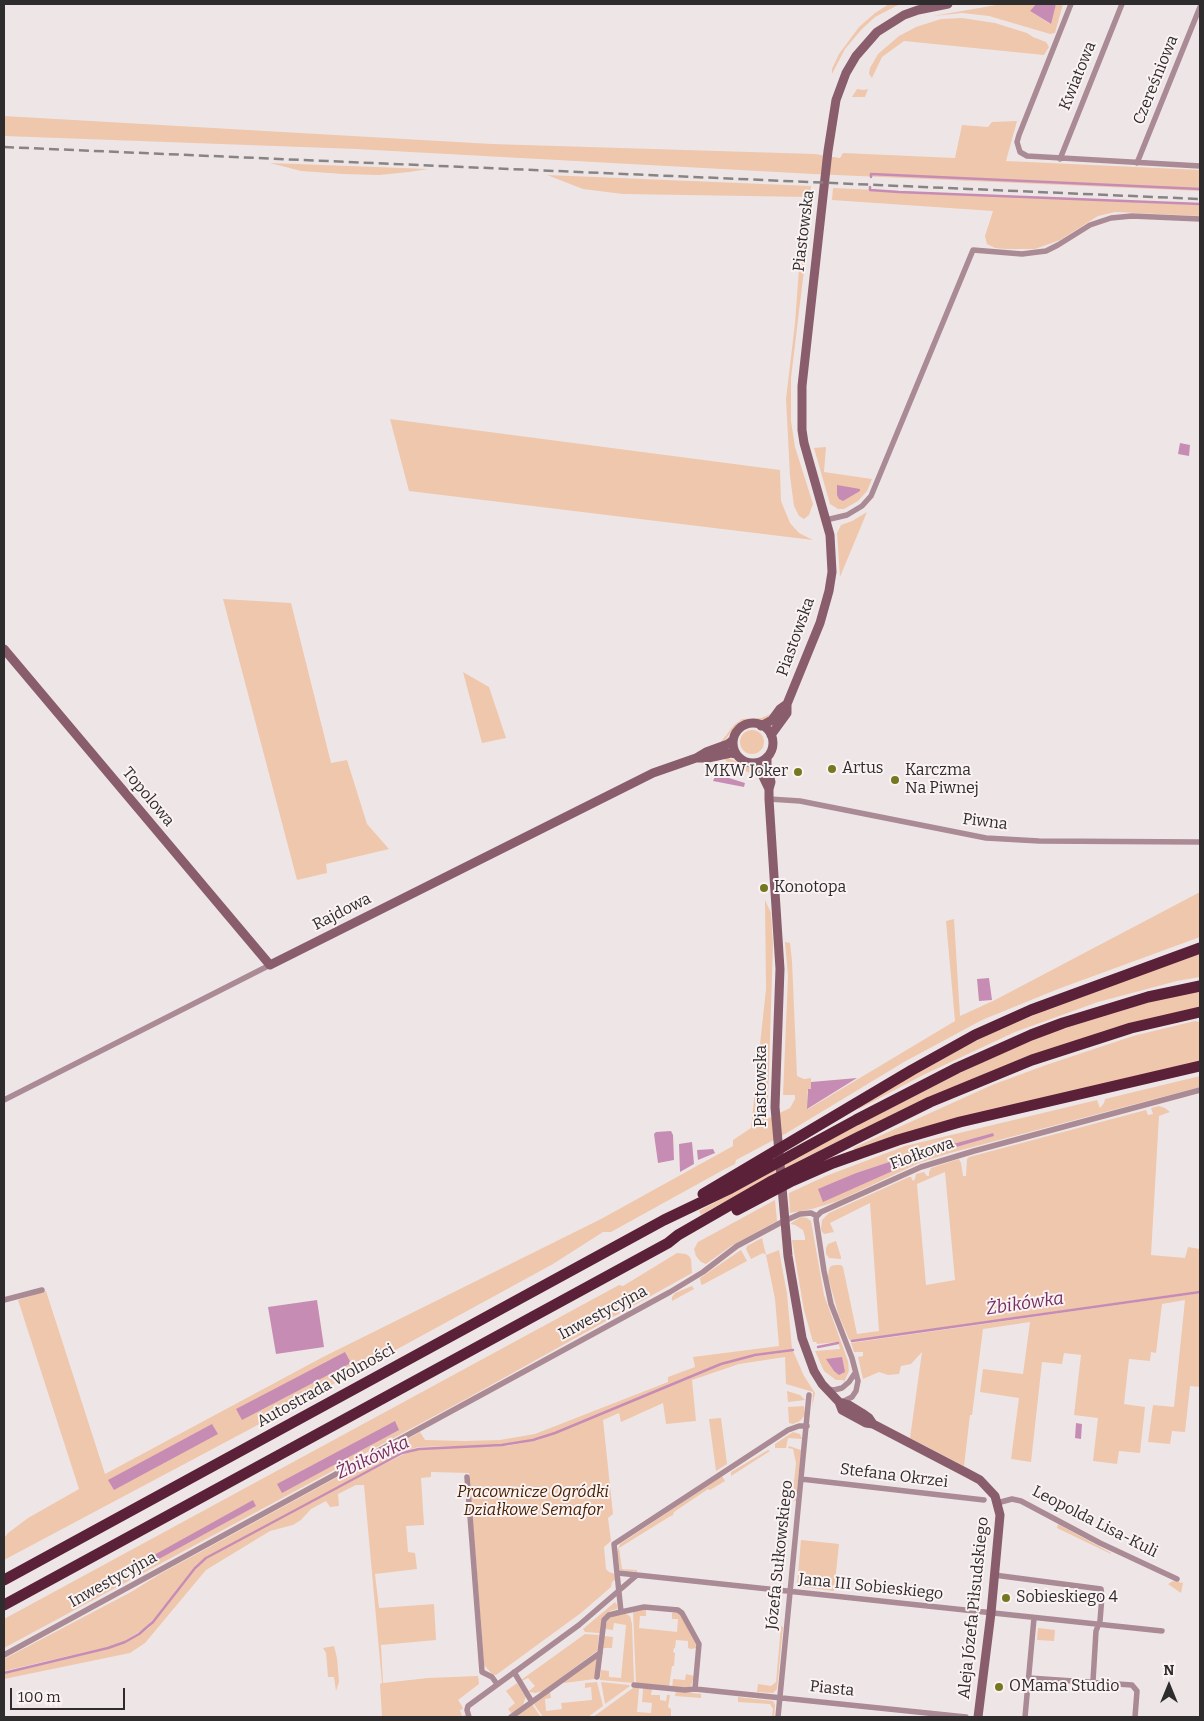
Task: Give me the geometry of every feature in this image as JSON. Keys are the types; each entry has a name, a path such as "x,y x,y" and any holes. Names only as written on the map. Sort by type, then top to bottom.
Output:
{"highway":[{"path":"664,1220 702,1194 975,1035 1031,1010 1200,948"},
{"path":"664,1220 732,1188 906,1094 1030,1035 1148,998 1200,986"},
{"path":"4,1605 668,1243 770,1182 930,1102 1032,1060 1092,1040 1131,1028 1200,1012"},
{"path":"668,1243 685,1238 792,1181 833,1163 898,1140 960,1122 1200,1066"},
{"name":"Autostrada Wolności","path":"4,1580 664,1220"}],"street":[{"name":"Piastowska","path":"770,735 787,713 787,704 820,622 829,591 832,572 832,552 826,520 806,454 802,430 802,386 832,116 840,86 856,56 877,32 904,15 948,4"},
{"path":"1071,4 1019,135 1017,148 1020,152 1027,156 1060,159 1200,166"},
{"name":"Kwiatowa","path":"1060,159 1122,4"},
{"name":"Czereśniowa","path":"1137,163 1200,7"},
{"path":"826,520 847,514 862,506 874,492 973,250 1022,254 1046,251 1058,246 1090,225 1111,218 1132,216 1200,220"},
{"name":"Topolowa","path":"4,649 270,965"},
{"name":"Piastowska","path":"761,726 772,720 780,709 787,704"},
{"path":"752,723 761,726 770,735 772,746 767,757 754,763 742,760 736,754 733,740 736,732 744,726 752,723"},
{"name":"Rajdowa","path":"4,1100 653,773 696,758 733,740"},
{"name":"Rajdowa","path":"696,758 736,754"},
{"name":"Piastowska","path":"767,757 772,782 769,794 780,970 775,1106 786,1237 802,1338 810,1362 818,1378 826,1388"},
{"name":"Piastowska","path":"754,763 758,766 769,794"},
{"name":"Piwna","path":"769,794 986,838 1039,841 1200,842"},
{"name":"Fiołkowa","path":"817,1216 826,1209 921,1167 1200,1090"},
{"name":"Inwestycyjna","path":"4,1655 670,1292 703,1272 737,1246 800,1214 817,1216"},
{"path":"817,1216 818,1238 831,1304 852,1358 858,1383 855,1393 847,1400 839,1402"},
{"path":"4,1300 42,1290"},
{"path":"826,1388 834,1390 842,1388 850,1382 855,1373"},
{"path":"826,1388 839,1402 842,1410 866,1423 873,1424 980,1480 992,1490 997,1502"},
{"name":"Józefa Sułkowskiego","path":"778,1717 809,1395"},
{"path":"621,1612 618,1598 618,1574 614,1544 788,1430 799,1426 807,1426"},
{"path":"467,1477 482,1672 492,1678 497,1684"},
{"name":"Stefana Okrzei","path":"801,1479 984,1500"},
{"name":"Leopolda Lisa-Kuli","path":"997,1502 1012,1499 1023,1502 1108,1547 1177,1579"},
{"name":"Aleja Józefa Piłsudskiego","path":"978,1717 991,1614 1000,1515 997,1502"},
{"name":"Jana III Sobieskiego","path":"618,1574 1162,1631"},
{"path":"469,1717 468,1706 579,1625 637,1575"},
{"path":"994,1575 1101,1589 1100,1621 1096,1631 1093,1681"},
{"path":"597,1677 605,1618 609,1615 641,1607 680,1611 699,1644 696,1689"},
{"path":"1025,1717 1034,1618"},
{"path":"511,1717 600,1653"},
{"path":"514,1672 528,1692 532,1702"},
{"path":"1029,1678 1093,1681 1135,1687 1137,1691 1135,1717"},
{"name":"Piasta","path":"634,1685 780,1697 966,1717"}],"green space":[{"path":"889,4 900,4 875,17 862,29 845,49 832,74 832,69 839,54 859,27"},
{"path":"1002,4 1036,4 1030,11 1050,24 1056,4 1063,4 1055,33 1050,34 989,16 962,13 933,16"},
{"path":"962,18 995,23 1027,33 1046,42 1049,47 1044,55 904,41 882,57 872,78 869,74 870,68 878,54 899,36 916,27 941,19"},
{"path":"857,89 868,89 865,97 852,97"},
{"path":"4,116 492,144 815,154 840,158 843,153 955,158 962,125 988,127 992,122 1017,121 1006,161 1200,170 1200,191 813,174 356,149 4,136"},
{"path":"270,163 428,169 379,175 343,174 301,171"},
{"path":"547,175 811,186 810,197 623,194 583,189"},
{"path":"833,188 1200,205 1200,216 1115,212 1098,216 1060,240 1035,249 1006,249 995,248 987,244 985,236 993,211 832,200"},
{"path":"811,212 791,378 791,421 795,447 813,504 809,515 804,519 799,516 794,506 790,476 786,399 795,323 803,213"},
{"path":"390,419 780,470 781,501 790,523 799,533 813,540 409,491"},
{"path":"826,447 824,472 872,479 867,491 858,501 844,509 838,509 830,504 814,448"},
{"path":"867,512 840,577 837,533 841,525"},
{"path":"223,599 291,603 331,763 347,760 367,824 389,849 326,864 327,873 297,880"},
{"path":"463,672 489,687 506,738 482,743"},
{"path":"771,714 763,720 749,719 739,722 725,740 720,743 734,725 742,719 761,718"},
{"path":"752,730 761,733 764,742 761,751 752,754 743,751 740,742 743,733"},
{"path":"726,757 749,767 757,773 754,775 727,762 724,758"},
{"path":"1200,892 1200,937 1058,989 982,1020 904,1062 785,1134 736,1160 735,1164 611,1232 603,1232 553,1264 284,1411 4,1560 4,1538 8,1533 28,1518 79,1489 18,1300 46,1291 105,1474 323,1357 601,1219 733,1146 733,1140 751,1128 766,989 765,900 771,913 773,945 768,1100 756,1101 755,1104 761,1116 767,1119 790,1108 795,1099 795,1095 783,1095 788,976 785,942 790,943 792,961 797,1076 804,1079 811,1078 811,1089 808,1089 807,1093 808,1109 955,1021 946,921 954,919 960,1016 995,1000"},
{"path":"1200,953 1200,977 1177,981 1098,1002 1015,1032 858,1108 941,1058 992,1033 1046,1010"},
{"path":"1200,990 1200,1007 1113,1028 1034,1054 887,1118 804,1158 701,1215 699,1211 864,1121 1000,1053 1056,1031 1146,1003"},
{"path":"1195,1021 1200,1022 1200,1062 855,1150 853,1148 992,1085 1133,1036"},
{"path":"1200,1076 1200,1087 950,1153 919,1163 838,1201 790,1213 789,1193 826,1176 905,1146 1097,1100 1100,1108 1105,1099","holes":["993,1133 906,1165 818,1190 856,1173 898,1159"]},
{"path":"1159,1106 1170,1112 1159,1116 1151,1255 1185,1258 1188,1247 1200,1249 1200,1291 850,1341 839,1316 828,1277 829,1269 835,1265 843,1267 857,1334 879,1331 870,1203 830,1223 834,1232 824,1234 821,1229 822,1220 829,1213 909,1177 913,1181 916,1174 924,1172 929,1176 931,1168 959,1159 963,1176 966,1176 967,1159 969,1157 1146,1110 1148,1115 1153,1114 1151,1108","holes":["945,1172 955,1280 926,1285 917,1184"]},
{"path":"775,1200 777,1221 731,1246 706,1264 701,1262 696,1256 694,1249 698,1242"},
{"path":"801,1217 811,1221 824,1295 848,1361 849,1371 844,1382 843,1380 836,1380 824,1371 815,1351 840,1349 838,1342 817,1344 813,1342 804,1310 792,1240 805,1240 805,1237 803,1230 791,1224"},
{"path":"762,1238 766,1255 763,1253 751,1259 746,1249 747,1246"},
{"path":"836,1241 841,1259 829,1258 826,1254 828,1244"},
{"path":"741,1250 747,1261 701,1284 700,1278"},
{"path":"779,1250 787,1294 792,1349 755,1355 717,1365 550,1434 528,1441 506,1445 419,1447 404,1451 201,1561 154,1619 145,1628 125,1641 112,1646 4,1671 4,1659 131,1592 160,1574 420,1432 425,1440 464,1441 500,1440 535,1434 668,1382 668,1377 695,1367 693,1357 779,1346 775,1299 766,1255"},
{"path":"677,1253 689,1256 692,1273 466,1399 4,1648 4,1619 619,1285 623,1286"},
{"path":"692,1286 694,1289 672,1301 675,1293"},
{"path":"1200,1293 1200,1387 1190,1386 1185,1432 1172,1431 1170,1444 1148,1442 1153,1405 1174,1407 1185,1300 1162,1304 1156,1353 1151,1352 1150,1361 1129,1359 1124,1404 1145,1407 1140,1453 1119,1451 1117,1464 1093,1461 1098,1418 1074,1415 1081,1355 1064,1353 1062,1364 1042,1362 1031,1462 1011,1459 1019,1398 980,1392 983,1369 1023,1374 1030,1322 983,1329 964,1466 910,1438 922,1352 911,1364 901,1366 899,1374 888,1375 879,1372 863,1379 858,1357 863,1356 863,1352 854,1352 851,1343"},
{"name":"Pracownicze Ogródki Działkowe Semafor","path":"793,1351 804,1376 815,1393 812,1407 813,1392 786,1384 785,1357 739,1364 692,1380 696,1421 666,1424 663,1403 621,1422 619,1413 603,1420 613,1514 608,1518 611,1541 604,1547 606,1569 615,1574 616,1579 612,1582 611,1587 581,1613 496,1675 492,1674 484,1665 469,1473 431,1472 431,1477 421,1478 424,1525 406,1526 408,1552 415,1553 417,1569 375,1574 379,1608 434,1604 436,1640 381,1645 383,1683 428,1678 478,1676 479,1684 458,1700 463,1709 460,1710 462,1716 465,1715 466,1717 382,1717 380,1684 382,1683 364,1485 356,1485 338,1494 339,1506 330,1507 326,1501 311,1509 301,1520 293,1525 270,1531 206,1570 145,1643 130,1653 4,1679 4,1674 104,1650 127,1642 149,1628 196,1568 208,1558 323,1495 406,1453 420,1449 507,1446 538,1440 724,1364 750,1357"},
{"path":"787,1391 800,1395 805,1400 788,1402"},
{"path":"804,1406 805,1415 800,1421 793,1424 789,1423 788,1407"},
{"path":"721,1418 727,1464 716,1471 709,1419"},
{"path":"793,1432 800,1434 802,1439 788,1438 786,1448 775,1448 775,1444"},
{"path":"789,1446 801,1450 796,1501 792,1500 796,1463 793,1449 788,1448"},
{"path":"768,1450 770,1451 731,1476 731,1472"},
{"path":"722,1476 725,1481 710,1490 708,1489 674,1512 673,1515 619,1548 622,1569 637,1570 637,1572 620,1570 617,1552 620,1544"},
{"path":"1058,1524 1111,1553 1111,1554 1057,1528"},
{"path":"801,1540 839,1544 834,1591 797,1586"},
{"path":"1173,1581 1183,1583 1181,1593 1168,1584"},
{"path":"615,1602 617,1609 610,1611 603,1618 600,1633 585,1632 583,1629"},
{"path":"646,1609 646,1616 640,1616 639,1628 677,1632 678,1619 672,1619 672,1613 677,1612 680,1614 696,1644 696,1648 691,1649 688,1648 688,1641 676,1640 673,1652 675,1653 674,1666 672,1666 669,1687 636,1684 633,1611"},
{"path":"624,1613 630,1616 632,1624 634,1683 600,1680 601,1670 609,1671 609,1677 621,1678 626,1625 614,1623 613,1630 605,1629 610,1618"},
{"path":"781,1626 783,1627 777,1689 773,1693 757,1692 758,1684 771,1686 776,1682"},
{"path":"1038,1628 1055,1630 1054,1641 1037,1640"},
{"path":"585,1634 599,1635 597,1651 543,1691 530,1692 535,1686 528,1678 521,1680"},
{"path":"604,1636 613,1637 612,1648 603,1648"},
{"path":"334,1646 339,1682 336,1691 334,1677 328,1677 326,1653 323,1648"},
{"path":"597,1658 595,1679 564,1683 563,1681"},
{"path":"686,1674 694,1676 691,1686 687,1688 672,1688 673,1679 685,1680"},
{"path":"597,1682 603,1706 588,1717 543,1717 534,1704 550,1691 551,1698 545,1699 546,1711 562,1709 561,1703 592,1700 591,1687 585,1688 585,1683"},
{"path":"601,1682 629,1685 630,1686 605,1704"},
{"path":"517,1683 526,1697 523,1705 512,1714 508,1709 515,1703 506,1691"},
{"path":"633,1688 639,1688 637,1712 651,1713 652,1703 642,1702 643,1689 652,1689 651,1695 660,1695 660,1700 666,1701 667,1695 670,1695 668,1707 671,1709 671,1717 593,1717"},
{"path":"676,1691 701,1694 701,1698 675,1696"},
{"path":"738,1697 773,1701 775,1705 774,1717 772,1717 773,1709 770,1704 738,1702"},
{"path":"532,1704 540,1716 514,1717"}],"shaded area":[{"path":"1036,4 1056,4 1051,24 1030,11"},
{"path":"1180,443 1190,445 1189,456 1178,454"},
{"path":"837,485 860,489 860,491 843,501 837,495"},
{"path":"716,774 745,783 744,787 713,781"},
{"path":"989,978 992,1000 979,1001 977,979"},
{"path":"857,1078 807,1109 808,1089 811,1089 811,1082"},
{"path":"671,1131 673,1135 674,1160 658,1163 654,1134 656,1132"},
{"path":"993,1133 994,1136 946,1150 906,1165 823,1202 818,1189 856,1173 898,1159"},
{"path":"692,1142 694,1164 680,1172 679,1144"},
{"path":"713,1149 715,1153 698,1160 697,1150"},
{"path":"317,1300 324,1347 276,1354 268,1307"},
{"path":"345,1352 351,1363 242,1420 236,1409"},
{"path":"842,1357 845,1372 839,1375 826,1359"},
{"path":"395,1421 399,1430 282,1493 277,1484"},
{"path":"1076,1423 1082,1424 1081,1439 1075,1438"},
{"path":"212,1424 218,1434 114,1490 108,1480"},
{"path":"253,1500 256,1506 157,1560 154,1555"}],"waterway":[{"path":"871,177 871,174 1200,189"},
{"path":"870,187 870,190 899,192 1200,204"},
{"name":"Żbikówka","path":"852,1341 1200,1292"},
{"name":"Żbikówka","path":"818,1347 838,1343"},
{"name":"Żbikówka","path":"4,1673 108,1648 125,1642 139,1634 153,1622 195,1568 206,1558 402,1453 419,1449 502,1445 533,1440 555,1433 721,1364 755,1355 793,1350"}],"railway":[{"path":"4,147 1200,199"}],"place":[{"name":"Artus","path":"832,769"},
{"name":"MKW Joker","path":"798,772"},
{"name":"Karczma Na Piwnej","path":"895,780"},
{"name":"Konotopa","path":"764,888"},
{"name":"Sobieskiego 4","path":"1006,1598"},
{"name":"OMama Studio","path":"999,1687"}]}
